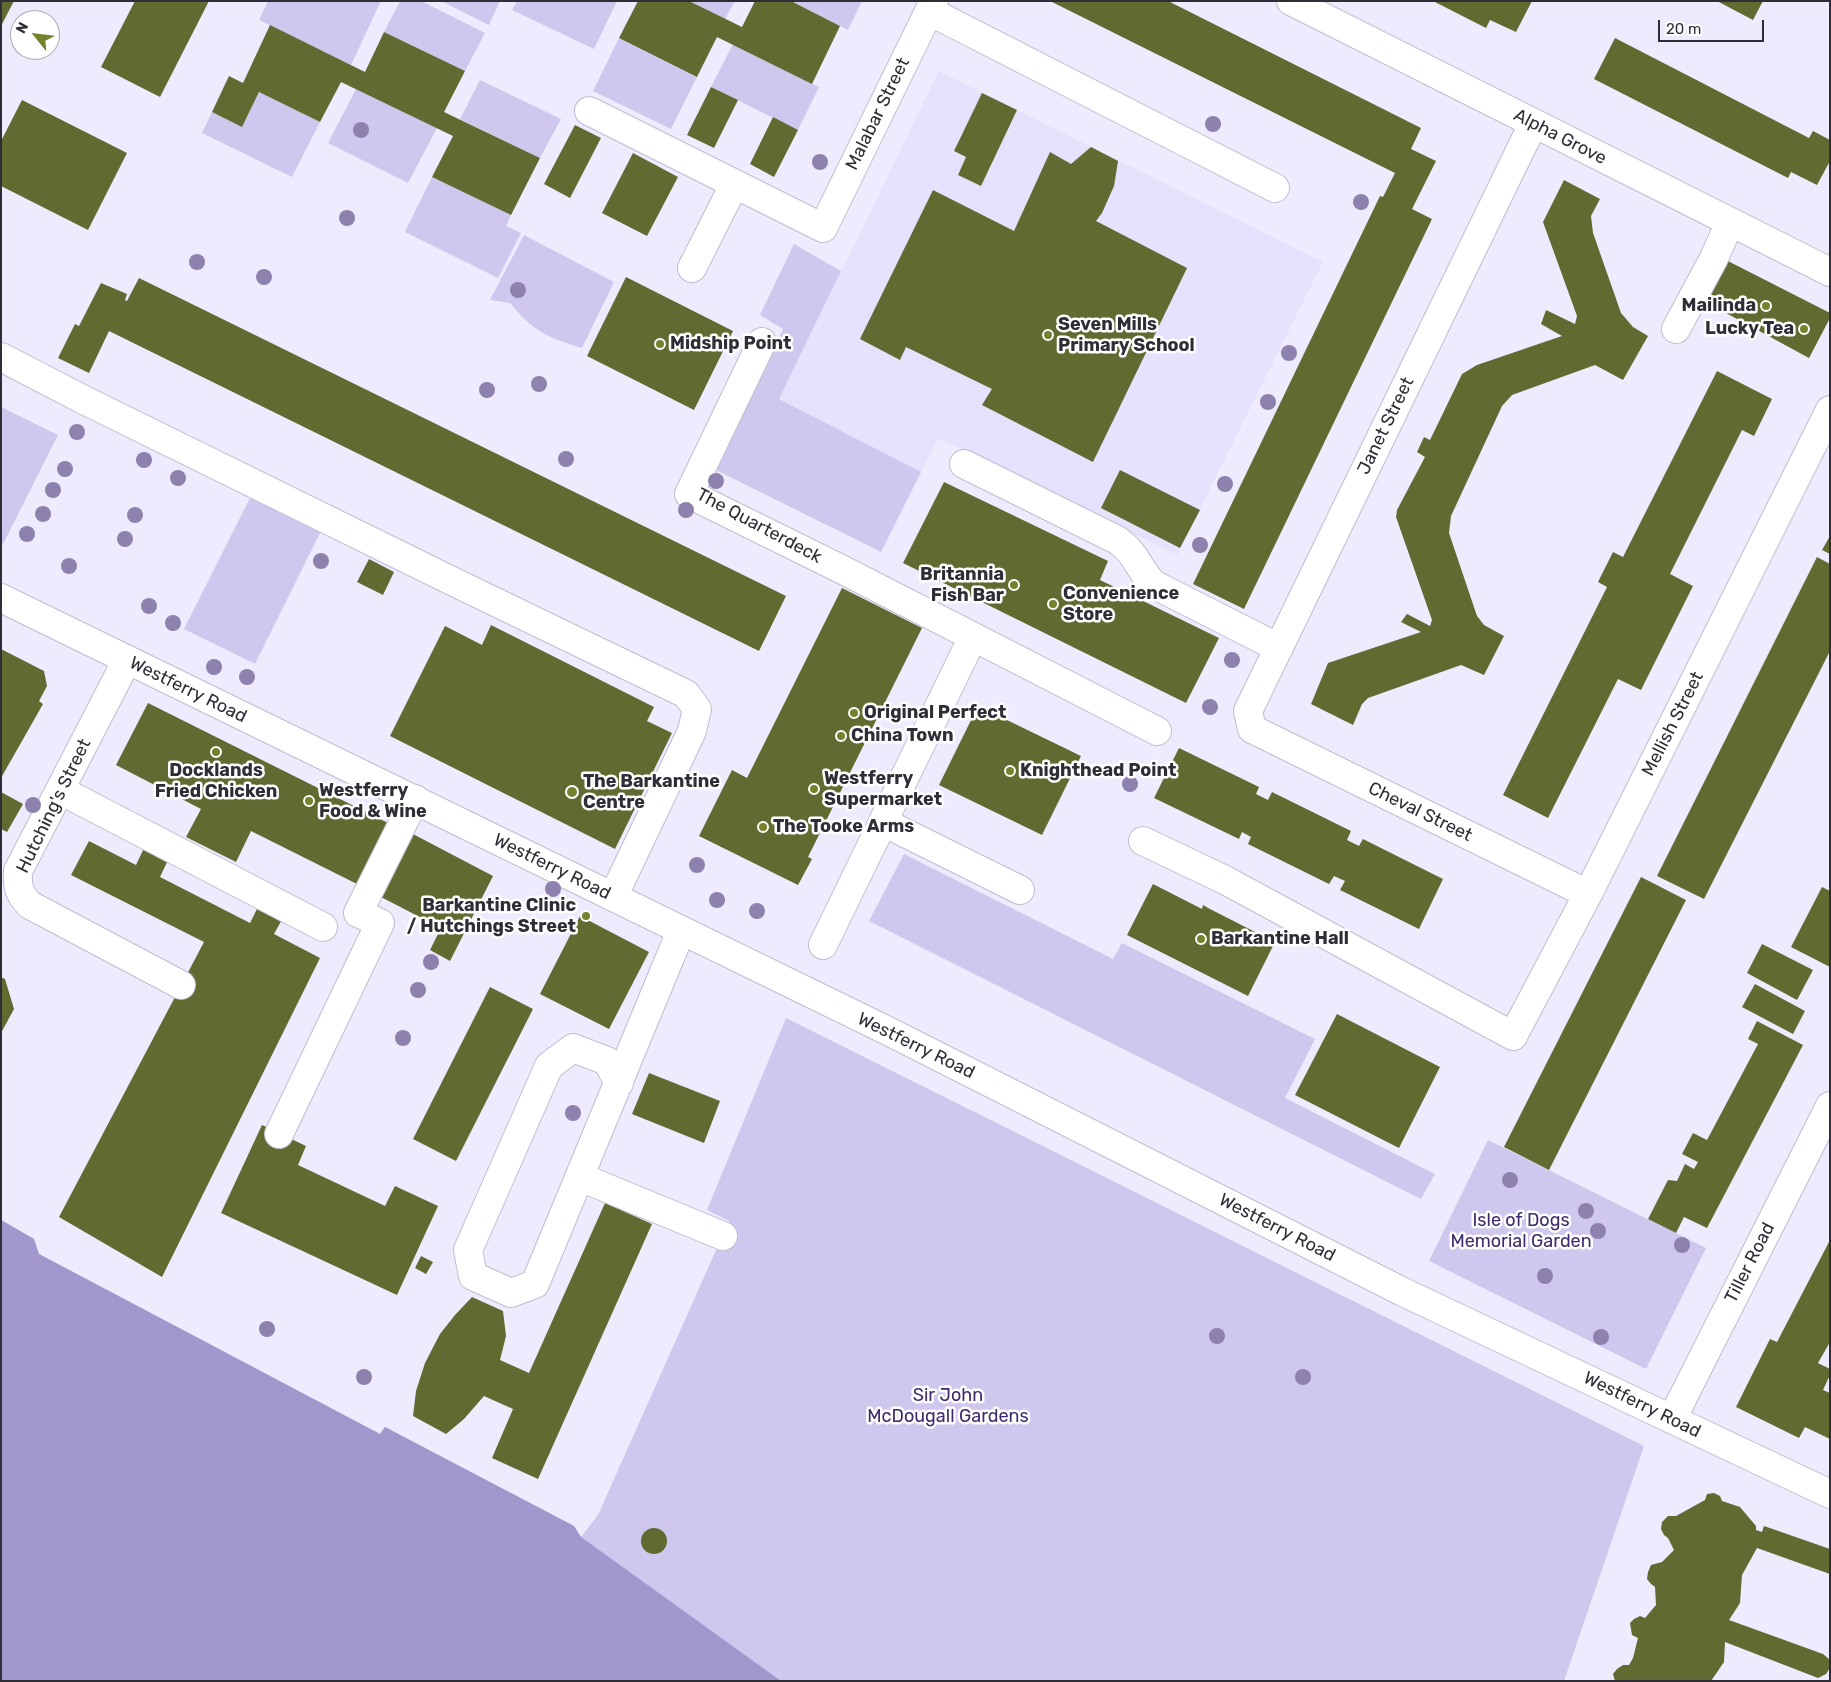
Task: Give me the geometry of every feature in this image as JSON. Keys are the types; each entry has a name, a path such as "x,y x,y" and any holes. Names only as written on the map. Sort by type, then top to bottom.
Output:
{"street":[{"name":"Alpha Grove","path":"1291,1 1830,272"},
{"path":"932,6 1275,188"},
{"name":"Malabar Street","path":"734,185 823,228 932,6"},
{"path":"588,111 734,185 692,268"},
{"name":"Janet Street","path":"1252,730 1248,711 1533,124"},
{"path":"1676,330 1714,258 1730,222"},
{"name":"The Quarterdeck","path":"762,342 689,494 1158,731"},
{"path":"1,357 454,582 686,694 697,709 692,731 613,898"},
{"name":"Mellish Street","path":"1143,841 1224,880 1513,1036 1588,894 1830,410"},
{"path":"964,464 1117,540 1132,552 1146,577 1153,584 1279,648"},
{"name":"Westferry Road","path":"1,598 925,1050 1401,1291 1830,1494"},
{"path":"823,945 973,637"},
{"name":"Hutching's Street","path":"127,660 18,871 10,891 22,897 30,905 181,985"},
{"name":"Cheval Street","path":"1252,730 1588,894"},
{"path":"60,790 323,927"},
{"path":"279,1134 380,923 358,913 415,799"},
{"path":"883,822 1020,890"},
{"path":"619,1065 573,1048 549,1066 468,1250 474,1276 511,1293 534,1284 580,1177 619,1065 681,931"},
{"name":"Tiller Road","path":"1672,1419 1830,1106"},
{"path":"580,1177 723,1236"}],"shaded area":[{"name":"Seven Mills Primary School","path":"939,71 1323,262 1177,555 938,438 921,472 779,399"},
{"path":"1,1220 34,1239 39,1254 380,1434 385,1427 574,1526 581,1537 781,1681 1,1681"}],"green space":[{"path":"268,1 381,1 351,65 259,20"},
{"path":"400,1 421,1 485,33 465,71 384,32"},
{"path":"441,1 500,1 489,25"},
{"path":"517,1 617,1 594,49 512,10"},
{"path":"689,1 735,1 725,19"},
{"path":"791,1 862,1 848,30"},
{"path":"619,38 697,77 671,129 593,91"},
{"path":"733,44 819,87 798,130 711,87"},
{"path":"480,80 561,119 540,158 460,119"},
{"path":"356,89 437,128 408,183 328,143"},
{"path":"259,92 320,122 292,177 202,133 212,112 242,127"},
{"path":"432,177 511,215 506,226 521,233 498,278 405,232"},
{"path":"524,235 614,282 582,348 550,337 534,327 510,303 490,300"},
{"path":"794,244 841,271 779,399 921,472 881,552 716,470 783,329 760,315"},
{"path":"1,407 58,435 1,548"},
{"path":"253,492 323,527 255,664 184,629"},
{"path":"904,854 1113,959 1122,943 1315,1039 1285,1098 1435,1174 1421,1199 869,921"},
{"name":"Sir John McDougall Gardens","path":"786,1018 1644,1446 1564,1681 530,1681 464,1640 1,1220 34,1239 39,1254 380,1434 385,1427 574,1526 581,1537 598,1515 729,1221 707,1210"},
{"name":"Isle of Dogs Memorial Garden","path":"1488,1140 1706,1248 1646,1369 1429,1261"}],"building":[{"path":"1,1 14,1 1,26"},
{"path":"135,1 209,1 160,97 101,67"},
{"path":"638,1 689,1 742,27 755,1 791,1 840,26 812,84 717,37 697,77 619,38"},
{"path":"1050,1 1168,1 1421,128 1411,149 1436,161 1412,209 1432,219 1244,609 1193,584 1380,196 1383,197 1395,173"},
{"path":"1433,1 1532,1 1516,32 1490,20 1486,28"},
{"path":"1717,1 1763,1 1753,20"},
{"path":"270,25 365,72 384,32 465,71 444,112 540,158 511,215 432,177 453,136 341,82 320,122 259,92 242,127 212,112 229,76 243,83"},
{"path":"1615,38 1809,138 1813,131 1830,140 1830,161 1817,185 1791,172 1788,178 1594,79"},
{"path":"711,87 738,100 714,148 687,135"},
{"path":"982,93 1017,110 981,186 958,175 966,157 954,151"},
{"path":"22,100 127,153 88,230 1,186 1,141"},
{"path":"773,117 798,130 774,177 750,164"},
{"path":"575,125 601,138 570,198 544,184"},
{"path":"1091,147 1118,161 1114,186 1102,213 1096,221 1187,268 1093,462 982,405 992,389 906,347 900,360 860,339 933,190 1014,231 1050,152 1071,164"},
{"path":"633,153 678,177 647,236 602,213"},
{"path":"1564,180 1600,199 1591,216 1593,233 1621,313 1633,327 1648,336 1623,380 1595,365 1512,395 1502,406 1451,516 1449,533 1477,616 1484,625 1504,636 1484,675 1461,665 1368,698 1362,704 1353,725 1311,704 1328,663 1421,632 1401,622 1407,614 1430,626 1432,620 1396,517 1397,510 1425,457 1417,452 1424,437 1430,440 1462,374 1477,365 1562,336 1541,324 1546,310 1575,324 1577,316 1543,222"},
{"name":"Mailinda","path":"1724,259 1830,313 1830,318 1809,358 1702,300"},
{"name":"Midship Point","path":"626,277 733,331 694,410 587,356"},
{"path":"139,278 786,596 759,651 109,331 89,373 58,358 75,324 79,326 101,283 127,294 125,300 127,301"},
{"path":"1717,371 1772,399 1754,436 1742,430 1670,574 1693,586 1641,690 1618,679 1548,818 1503,795 1607,587 1598,582 1613,552 1623,557"},
{"path":"1120,470 1200,510 1180,548 1101,508"},
{"path":"944,482 1108,561 1100,580 1219,638 1186,703 903,563"},
{"path":"1830,536 1830,554 1822,550"},
{"path":"1817,557 1830,564 1830,651 1704,899 1657,876"},
{"path":"369,559 394,572 383,595 357,582"},
{"path":"842,588 922,628 808,857 812,859 798,885 699,836 732,770 747,778"},
{"name":"The Barkantine Centre","path":"491,625 654,707 647,721 672,733 615,849 390,736 445,626 482,645"},
{"path":"1,649 44,671 47,686 39,701 43,704 1,778"},
{"path":"148,703 388,823 357,884 251,831 236,862 186,837 201,809 116,765"},
{"name":"Knighthead Point","path":"978,706 1081,756 1042,835 939,785"},
{"path":"1179,748 1259,787 1256,794 1268,800 1272,792 1351,831 1347,840 1359,846 1363,839 1443,879 1419,929 1340,890 1345,881 1334,876 1329,884 1248,844 1251,837 1242,832 1239,839 1154,798"},
{"path":"1,792 23,804 7,832 1,829"},
{"path":"411,833 493,876 450,961 430,950 441,928 379,896"},
{"path":"89,841 136,865 145,846 169,858 160,877 250,923 260,903 284,916 274,934 320,958 162,1277 59,1217 204,942 71,875"},
{"path":"1641,877 1686,900 1549,1170 1504,1147"},
{"name":"Barkantine Hall","path":"1153,884 1202,909 1203,905 1267,938 1266,940 1274,944 1248,996 1127,935"},
{"path":"1822,887 1830,891 1830,967 1791,947"},
{"path":"580,916 649,952 609,1029 540,994"},
{"path":"1762,944 1813,970 1797,1000 1747,973"},
{"path":"1,977 5,979 14,1009 1,1033"},
{"path":"1755,984 1805,1011 1793,1034 1742,1007"},
{"path":"490,987 533,1009 456,1161 413,1139"},
{"path":"1337,1014 1440,1067 1399,1148 1295,1095"},
{"path":"1757,1021 1803,1045 1707,1228 1684,1217 1676,1233 1648,1219 1668,1180 1677,1181 1685,1164 1694,1169 1698,1162 1682,1154 1693,1133 1707,1140 1758,1044 1748,1039"},
{"path":"649,1073 720,1101 704,1143 632,1114"},
{"path":"262,1125 306,1146 298,1165 385,1206 395,1186 438,1206 397,1295 221,1213"},
{"path":"605,1203 652,1224 538,1479 492,1458 513,1409 484,1396 464,1419 446,1434 413,1416 416,1391 425,1363 440,1334 472,1297 503,1311 506,1336 500,1360 529,1373"},
{"path":"1830,1240 1830,1342 1818,1363 1830,1369 1830,1375 1823,1390 1830,1393 1830,1439 1805,1427 1799,1438 1736,1407 1770,1339 1777,1342"},
{"path":"421,1256 433,1262 426,1274 415,1268"},
{"path":"1714,1493 1720,1496 1722,1501 1740,1507 1756,1526 1756,1530 1762,1532 1764,1526 1830,1549 1830,1574 1757,1548 1742,1575 1740,1603 1729,1620 1823,1654 1830,1662 1830,1668 1826,1674 1818,1678 1725,1642 1724,1662 1711,1681 1615,1681 1613,1674 1623,1665 1629,1665 1633,1658 1638,1638 1632,1635 1630,1623 1640,1616 1645,1618 1656,1605 1655,1587 1647,1579 1651,1565 1662,1562 1674,1550 1661,1529 1662,1522 1668,1516 1676,1516 1705,1500 1707,1494"},
{"path":"654,1528 663,1532 667,1541 663,1550 654,1554 645,1550 641,1541 645,1532"}],"place":[{"name":"Mailinda","path":"1766,306"},
{"name":"Lucky Tea","path":"1804,329"},
{"name":"Seven Mills Primary School","path":"1048,335"},
{"name":"Midship Point","path":"660,344"},
{"name":"Britannia Fish Bar","path":"1014,585"},
{"name":"Convenience Store","path":"1053,604"},
{"name":"Original Perfect","path":"854,713"},
{"name":"China Town","path":"841,736"},
{"name":"Docklands Fried Chicken","path":"216,752"},
{"name":"Knighthead Point","path":"1010,771"},
{"name":"Westferry Supermarket","path":"814,789"},
{"name":"The Barkantine Centre","path":"572,792"},
{"name":"Westferry Food & Wine","path":"309,801"},
{"name":"The Tooke Arms","path":"763,827"},
{"name":"Barkantine Clinic / Hutchings Street","path":"586,916"},
{"name":"Barkantine Hall","path":"1201,939"}]}
